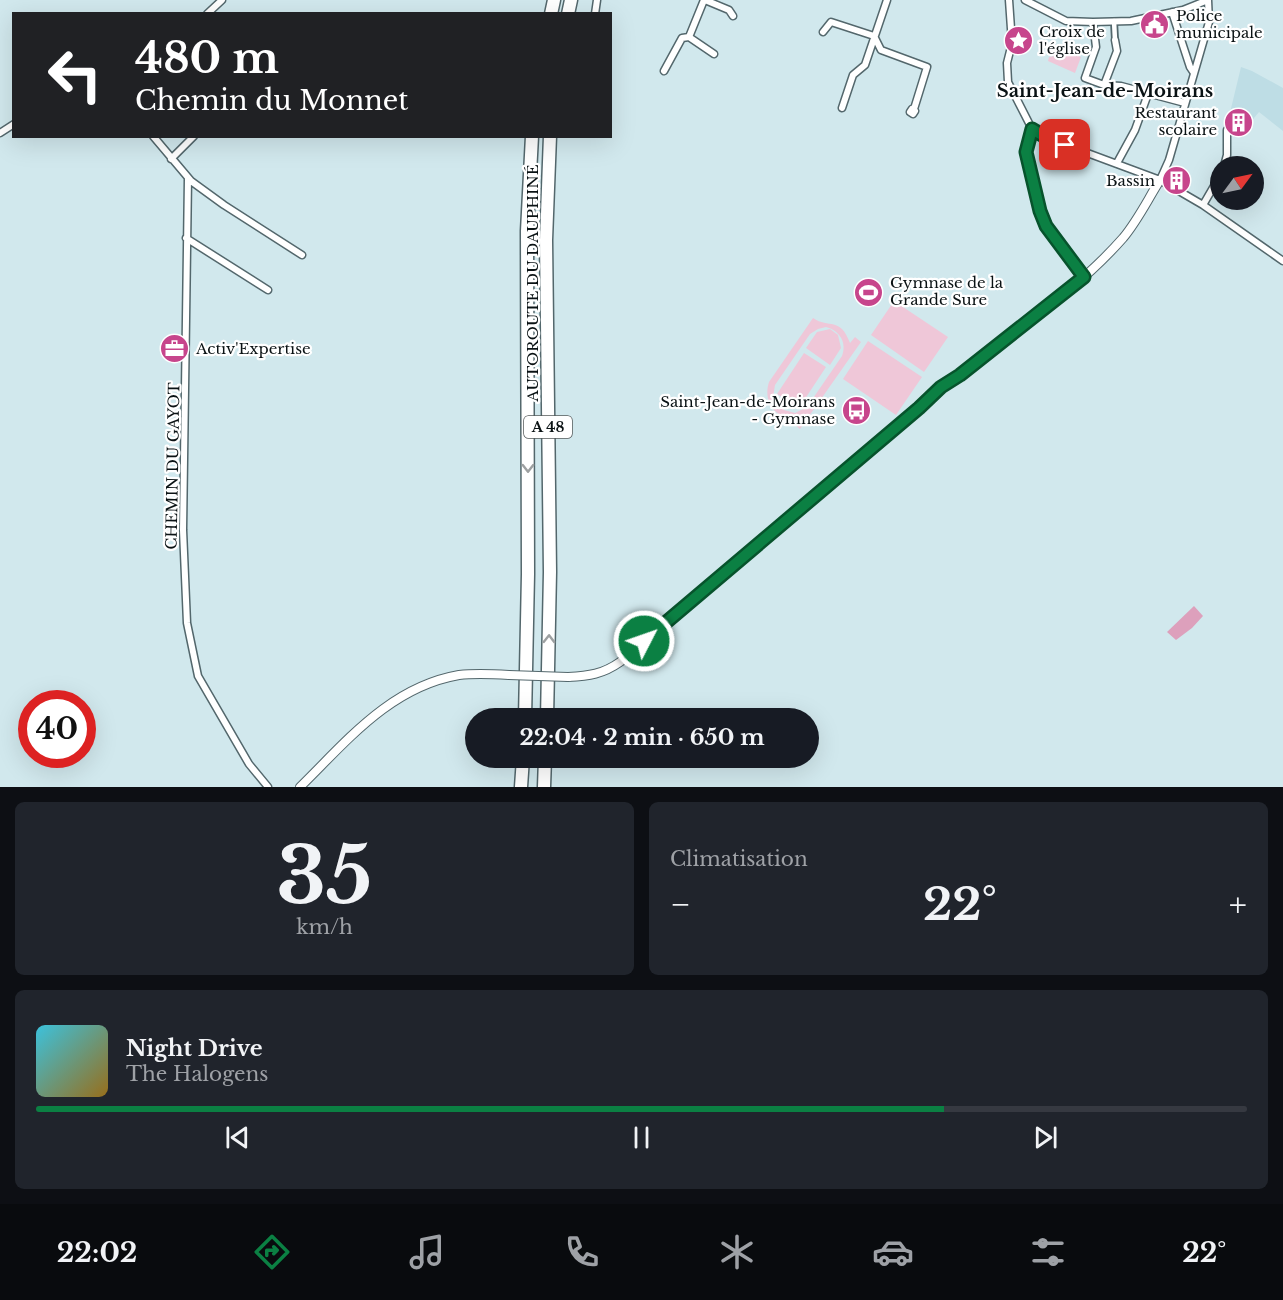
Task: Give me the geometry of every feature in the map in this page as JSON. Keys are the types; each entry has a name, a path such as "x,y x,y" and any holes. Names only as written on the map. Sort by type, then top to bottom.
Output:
{"highway":[{"name":"AUTOROUTE DU DAUPHINÉ","path":"525,708 528,574 527,241 532,138"},
{"name":"AUTOROUTE DU DAUPHINÉ","path":"547,708 550,572 546,240 550,138"},
{"path":"521,787 522,768"},
{"path":"544,787 545,768"}],"street":[{"path":"209,12 222,0"},
{"path":"689,37 704,0 729,10 733,16"},
{"path":"842,108 853,75 865,64 887,0"},
{"path":"1009,0 1012,43 1007,63 1008,82 1032,129 1047,138 1160,180 1203,205 1283,261"},
{"path":"300,787 367,720 399,699 433,682 478,674 590,676 620,662 919,408 934,392 960,375 1084,277 1123,237 1160,180 1169,160 1209,22 1208,0 1183,10 1131,21 1093,22 1066,21 1025,0"},
{"path":"1172,12 1194,72"},
{"path":"1104,85 1118,51 1114,21"},
{"path":"824,32 831,22 874,36 880,50 927,67 914,109"},
{"path":"1093,22 1096,47 1085,78 1104,85 1121,86 1185,103"},
{"path":"664,71 682,38 689,37 714,54"},
{"path":"1117,164 1135,130 1148,94"},
{"path":"1032,129 1026,152 1040,211 1046,226 1084,277"},
{"path":"1226,156 1227,130"},
{"path":"155,138 188,178 224,205 302,255"},
{"path":"171,159 192,138"},
{"name":"CHEMIN DU GAYOT","path":"188,178 183,530 187,623 198,676 249,764 268,787"},
{"path":"1203,205 1210,193"},
{"path":"186,238 268,290"}],"shaded area":[{"path":"1071,53 1081,57 1075,73 1048,61 1049,57"},
{"path":"1241,67 1283,88 1283,131 1259,112 1238,137 1228,131 1227,125"},
{"path":"894,301 948,337 924,372 871,335"},
{"path":"813,318 838,326 850,343 855,337 861,342 800,429 795,425 799,418 784,417 778,414 770,404 767,390 769,382","holes":["826,327 839,334 844,346 842,356 807,407 795,413 784,410 773,397 775,385 810,334"]},
{"path":"830,329 838,335 841,348 830,365 806,348 817,332"},
{"path":"868,341 922,377 896,415 843,379"},
{"path":"804,353 826,367 799,408 777,394"},
{"path":"1194,606 1203,616 1176,640 1167,632"}],"place":[{"name":"Police municipale","path":"1155,25"},
{"name":"Croix de l'église","path":"1018,41"},
{"name":"Restaurant scolaire","path":"1238,122"},
{"name":"Bassin","path":"1176,181"},
{"name":"Gymnase de la Grande Sure","path":"869,292"},
{"name":"Activ'Expertise","path":"175,349"},
{"name":"Saint-Jean-de-Moirans - Gymnase","path":"856,411"}],"district":[{"name":"Saint-Jean-de-Moirans","path":"1105,91"}],"route":[{"path":"644,641 919,408 934,392 960,375 1084,277 1046,226 1040,211 1026,152 1032,129 1065,145"}]}
